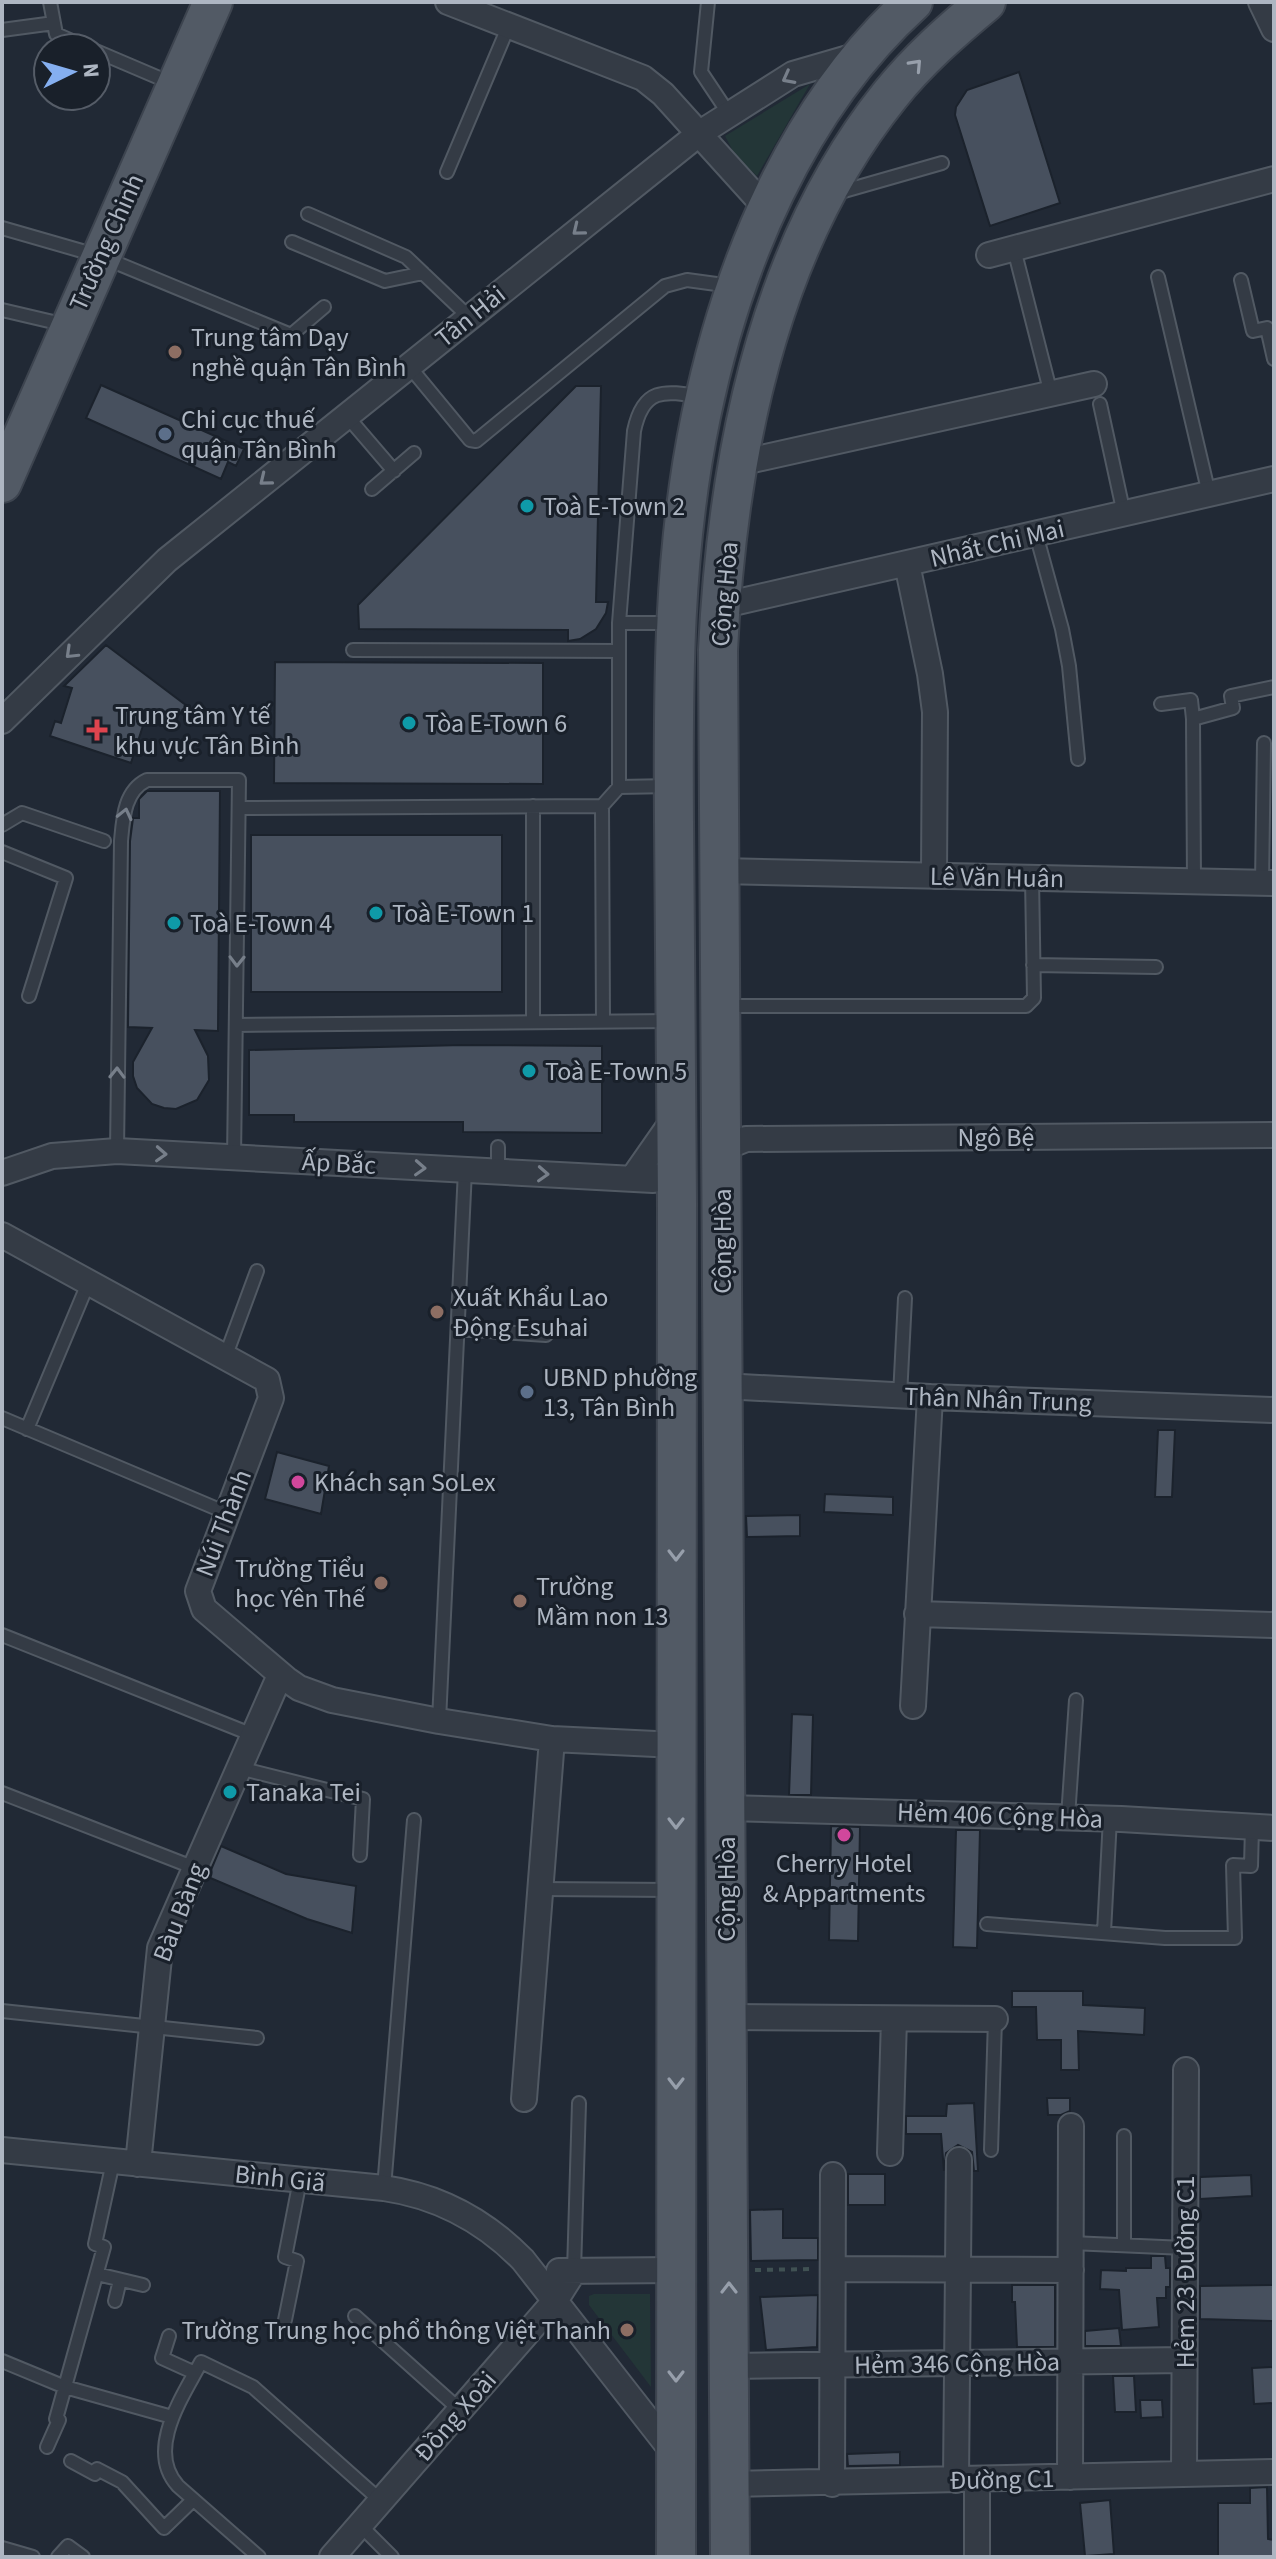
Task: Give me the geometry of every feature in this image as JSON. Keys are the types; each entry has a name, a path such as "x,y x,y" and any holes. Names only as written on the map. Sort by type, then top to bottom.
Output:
{"main road":[{"name":"Trường Chinh","path":"2,483 157,77 191,2"},
{"name":"Trường Chinh","path":"91,253 213,2"},
{"name":"Cộng Hòa","path":"717,2378 729,2270 723,1386 699,1159 676,1116 675,623 683,523 705,397 734,287 767,209 804,142 862,54 884,28 913,2"},
{"name":"Cộng Hòa","path":"730,2557 730,2484 717,2378 699,1159 698,612 710,499 729,400 746,328 762,280 822,155 856,100 887,58 948,2"},
{"name":"Cộng Hòa","path":"676,2557 676,1745 699,1159 720,1006 720,606 725,557 739,463 773,321 786,281 824,196 889,95 927,53 986,2"},
{"name":"Trường Chinh","path":"2,437 61,324"},
{"path":"705,2557 717,2378"}],"street":[{"path":"448,2 638,75 663,94 767,209"},
{"path":"1261,2 1274,29"},
{"name":"Tân Hải","path":"2,721 167,560 700,133 793,74 862,54"},
{"path":"989,255 1274,179"},
{"path":"739,463 1051,394 1097,394"},
{"name":"Nhất Chi Mai","path":"720,606 1274,479"},
{"path":"907,564 935,712 934,876"},
{"name":"Lê Văn Huân","path":"720,871 1268,883"},
{"path":"632,1179 676,1116"},
{"name":"Ngô Bệ","path":"699,1159 746,1139 1274,1135"},
{"name":"Ấp Bắc","path":"2,1173 52,1156 117,1151 465,1170 498,1160 653,1180 699,1159"},
{"name":"Núi Thành","path":"2,1235 263,1375 270,1384 271,1393 199,1584 198,1598 204,1609 280,1675 299,1688 332,1700 439,1721 552,1739 676,1745"},
{"name":"Thân Nhân Trung","path":"723,1386 1274,1410"},
{"path":"913,1706 930,1397"},
{"path":"917,1614 1274,1625"},
{"name":"Bàu Bàng","path":"126,2163 151,2028 160,1948 280,1675"},
{"path":"524,2099 552,1739"},
{"name":"Hẻm 406 Cộng Hòa","path":"726,1808 1110,1818 1263,1828"},
{"path":"727,2017 995,2019"},
{"path":"890,2153 894,2019"},
{"name":"Hẻm 23 Đường C1","path":"1184,2474 1186,2070"},
{"path":"1070,2477 1071,2126"},
{"name":"Bình Giã","path":"2,2150 384,2188 426,2196 463,2213 497,2235 533,2272 676,2456"},
{"path":"959,2160 957,2363 966,2480 977,2557"},
{"path":"832,2484 833,2175"},
{"path":"833,2269 1071,2270"},
{"path":"533,2272 676,2270"},
{"name":"Đồng Xoài","path":"332,2557 555,2301 574,2271"},
{"name":"Hẻm 346 Cộng Hòa","path":"717,2378 833,2365 1184,2360"},
{"name":"Đường C1","path":"730,2484 1274,2472"}],"lane":[{"path":"50,2 56,32"},
{"path":"708,2 701,72 729,114"},
{"path":"2,30 54,23"},
{"path":"447,172 509,25"},
{"path":"112,58 157,77"},
{"path":"824,196 942,163"},
{"path":"308,214 402,255 469,317"},
{"path":"2,228 91,253 291,335 324,307"},
{"path":"292,242 385,281 423,273"},
{"path":"1014,249 1051,394"},
{"path":"1158,277 1209,494"},
{"path":"409,366 470,440 476,441 665,286 687,280 734,287"},
{"path":"1241,280 1253,331 1267,328 1274,359"},
{"path":"2,310 61,324"},
{"path":"603,1022 602,806 619,787 619,623 634,431 637,415 646,402 665,392 705,397"},
{"path":"1097,394 1124,514"},
{"path":"346,415 394,471"},
{"path":"372,489 414,453"},
{"path":"1036,534 1065,641 1078,759"},
{"path":"619,623 675,623"},
{"path":"353,650 619,651"},
{"path":"1193,719 1233,708 1231,696 1274,687"},
{"path":"1161,704 1191,700 1194,882"},
{"path":"1264,743 1268,883"},
{"path":"117,1151 121,841 127,802 135,789 147,780 239,780 234,1158"},
{"path":"619,787 674,786"},
{"path":"533,806 533,1022"},
{"path":"239,808 602,806"},
{"path":"2,825 22,813 104,841"},
{"path":"2,852 66,878 29,996"},
{"path":"720,1006 1026,1006 1034,998 1032,878"},
{"path":"1033,965 1156,967"},
{"path":"236,1025 675,1021"},
{"path":"439,1721 465,1170"},
{"path":"226,1355 257,1271"},
{"path":"27,1429 89,1281"},
{"path":"900,1396 905,1298"},
{"path":"458,1329 546,1335"},
{"path":"2,1418 227,1513"},
{"path":"2,1635 253,1735"},
{"path":"1068,1817 1076,1700"},
{"path":"239,1768 363,1799 360,1855"},
{"path":"2,1793 195,1868"},
{"path":"1104,1932 1110,1818"},
{"path":"384,2188 414,1820"},
{"path":"987,1924 1165,1938 1235,1938 1233,1865 1251,1866 1263,1828"},
{"path":"541,1889 676,1890"},
{"path":"2,2011 257,2038"},
{"path":"991,2150 995,2019"},
{"path":"574,2271 579,2103"},
{"path":"1124,2136 1124,2245"},
{"path":"47,2447 59,2420 56,2419 104,2247 95,2244 126,2163"},
{"path":"285,2320 297,2261 285,2257 300,2180"},
{"path":"1071,2243 1185,2248"},
{"path":"97,2274 143,2285"},
{"path":"115,2301 120,2280"},
{"path":"355,2316 460,2410"},
{"path":"169,2336 162,2358 195,2373"},
{"path":"2,2361 65,2387 172,2417"},
{"path":"259,2557 193,2500 174,2482 169,2472 167,2442 172,2417 201,2362 253,2387 381,2501"},
{"path":"71,2461 95,2474 97,2469 122,2482 164,2528 193,2500"},
{"path":"360,2525 392,2557"},
{"path":"58,2557 68,2546 83,2557"},
{"path":"2,2548 33,2557"}],"path":[{"path":"729,2270 833,2269"}],"shaded area":[{"path":"810,84 757,176 736,157 725,136"},
{"path":"650,2294 651,2387 589,2305 589,2296"}],"building":[{"path":"1019,72 1060,203 990,226 955,115 956,107 967,90"},
{"name":"Chi cục thuế quận Tân Bình","path":"101,385 244,449 236,466 228,462 221,479 86,418"},
{"name":"Toà E-Town 2","path":"576,386 601,386 596,602 608,602 606,613 596,629 580,639 568,641 568,630 359,629 358,605"},
{"path":"106,645 187,706 169,725 148,710 131,763 50,736 55,721 61,723 72,688 64,686"},
{"name":"Tòa E-Town 6","path":"275,662 543,663 543,784 274,783"},
{"name":"Toà E-Town 4","path":"147,791 220,791 218,1031 195,1030 208,1056 209,1080 197,1100 176,1109 152,1104 137,1088 133,1062 152,1028 128,1027 130,841 133,818 139,818 139,799"},
{"name":"Toà E-Town 1","path":"251,835 502,835 502,992 251,992"},
{"path":"463,1045 602,1046 602,1133 463,1132 463,1122 294,1122 294,1115 249,1115 249,1050"},
{"path":"1158,1430 1175,1430 1172,1497 1155,1497"},
{"name":"Khách sạn SoLex","path":"277,1452 329,1466 321,1514 265,1499"},
{"path":"825,1494 893,1497 893,1515 824,1512"},
{"path":"800,1515 800,1536 747,1537 746,1516"},
{"path":"792,1714 813,1715 811,1795 789,1795"},
{"path":"831,1826 860,1827 858,1941 829,1940"},
{"path":"956,1830 980,1830 977,1948 953,1947"},
{"path":"221,1846 286,1874 356,1886 352,1933 307,1919 208,1877"},
{"path":"1012,1991 1083,1991 1083,2005 1145,2008 1144,2035 1078,2031 1079,2070 1061,2070 1061,2040 1037,2040 1036,2007 1012,2007"},
{"path":"1047,2098 1070,2098 1070,2111 1048,2115"},
{"path":"974,2103 978,2171 974,2171 972,2152 958,2145 946,2153 944,2171 941,2134 906,2134 906,2116 946,2116 947,2104"},
{"path":"848,2174 885,2174 885,2205 848,2205"},
{"path":"1251,2175 1252,2196 1200,2199 1200,2177"},
{"path":"783,2209 783,2238 818,2238 818,2260 751,2261 750,2210"},
{"path":"1151,2256 1165,2256 1166,2268 1170,2268 1170,2287 1166,2287 1166,2298 1157,2298 1159,2327 1122,2330 1119,2290 1100,2289 1101,2270 1151,2268"},
{"path":"1012,2285 1055,2285 1055,2347 1017,2347"},
{"path":"1274,2285 1274,2321 1200,2319 1200,2286"},
{"path":"818,2295 817,2347 766,2350 760,2297"},
{"path":"1119,2328 1121,2346 1085,2346 1085,2331"},
{"path":"1274,2367 1274,2403 1254,2404 1252,2368"},
{"path":"1113,2376 1134,2376 1136,2412 1115,2412"},
{"path":"1140,2400 1162,2400 1163,2417 1141,2418"},
{"path":"900,2452 900,2465 848,2466 847,2454"},
{"path":"1267,2487 1268,2539 1274,2540 1274,2557 1218,2557 1218,2503 1250,2503 1250,2488"},
{"path":"1110,2500 1114,2554 1085,2556 1080,2503"}],"place":[{"name":"Trung tâm Dạy nghề quận Tân Bình","path":"175,352"},
{"name":"Chi cục thuế quận Tân Bình","path":"165,434"},
{"name":"Toà E-Town 2","path":"527,506"},
{"name":"Tòa E-Town 6","path":"409,723"},
{"name":"Trung tâm Y tế khu vực Tân Bình","path":"97,730"},
{"name":"Toà E-Town 1","path":"376,913"},
{"name":"Toà E-Town 4","path":"174,923"},
{"name":"Toà E-Town 5","path":"529,1071"},
{"name":"Xuất Khẩu Lao Động Esuhai","path":"437,1312"},
{"name":"UBND phường 13, Tân Bình","path":"527,1392"},
{"name":"Khách sạn SoLex","path":"298,1482"},
{"name":"Trường Tiểu học Yên Thế","path":"381,1583"},
{"name":"Trường Mầm non 13","path":"520,1601"},
{"name":"Tanaka Tei","path":"230,1792"},
{"name":"Cherry Hotel & Appartments","path":"844,1835"},
{"name":"Trường Trung học phổ thông Việt Thanh","path":"627,2330"}]}
